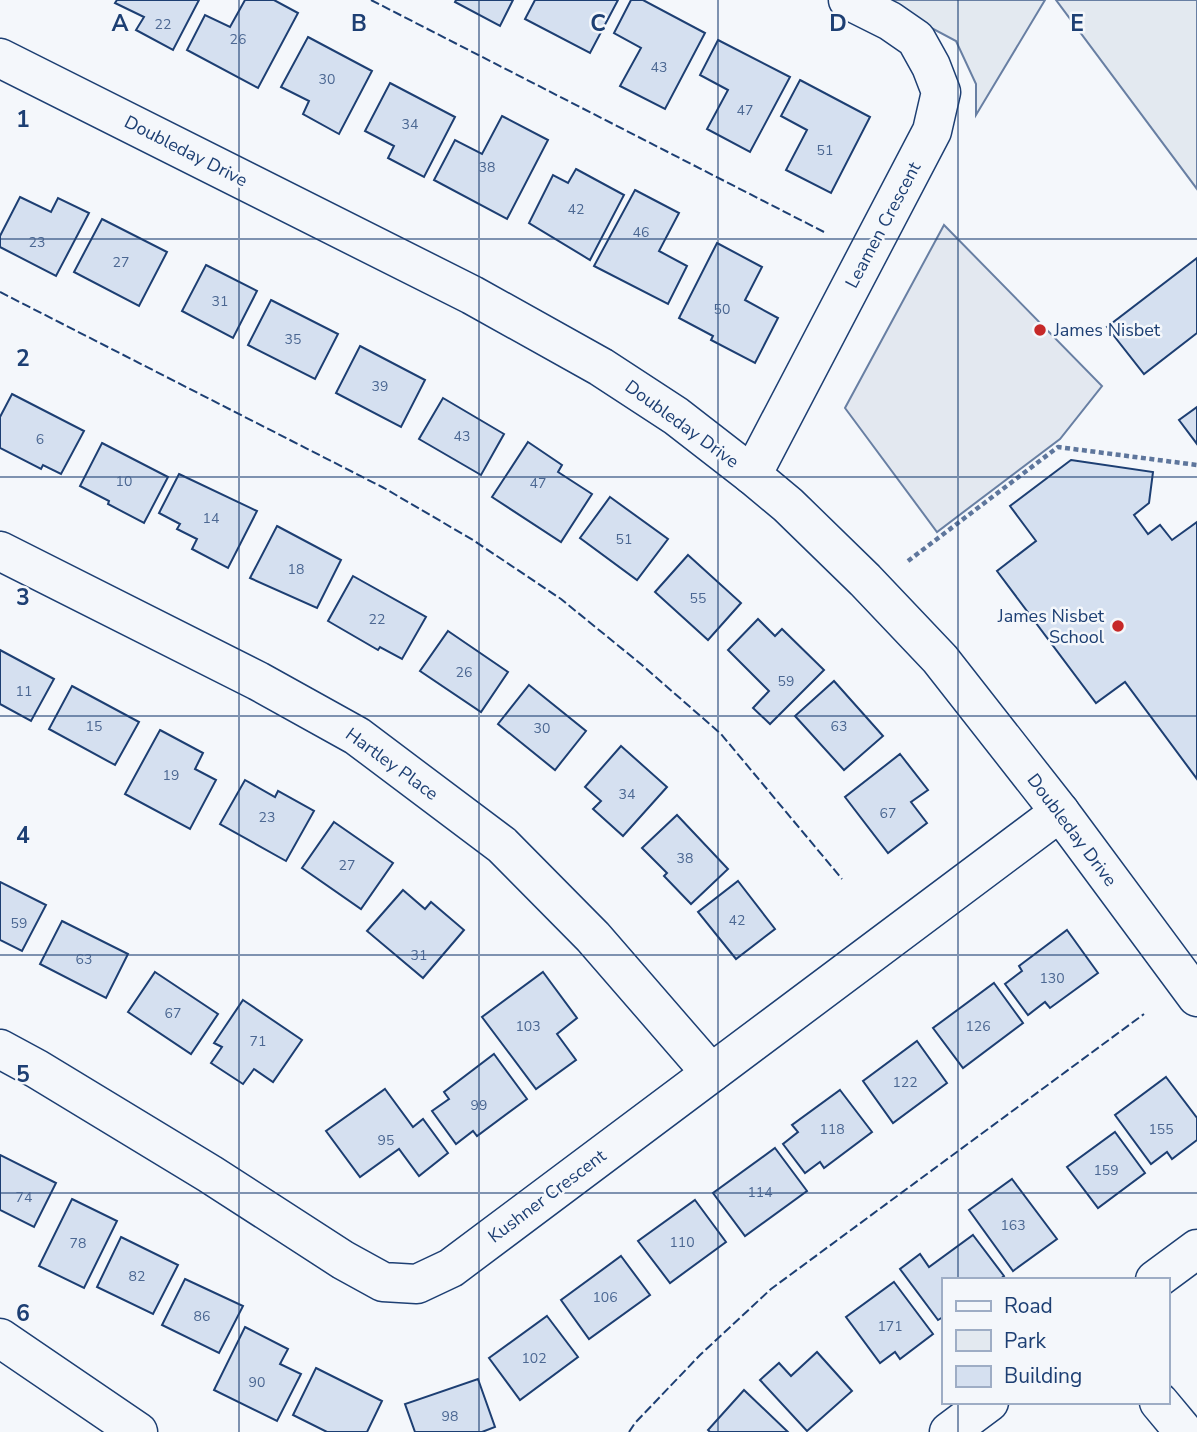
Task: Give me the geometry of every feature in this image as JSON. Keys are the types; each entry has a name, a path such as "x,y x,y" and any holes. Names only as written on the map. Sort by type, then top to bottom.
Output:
{"street":[{"name":"Leamen Crescent","path":"752,475 932,131 941,92 916,39 890,21 848,0"},
{"name":"Doubleday Drive","path":"3,68 472,295 612,374 676,416 752,475 788,505 865,580 940,659 1060,812 1197,997"},
{"name":"Hartley Place","path":"0,551 258,681 357,736 502,845 593,937 711,1073"},
{"name":"Kushner Crescent","path":"0,1049 210,1174 343,1260 383,1282 417,1284 451,1268 1060,812"},
{"path":"1158,1278 1197,1249"},
{"path":"0,1338 138,1432"},
{"path":"949,1432 986,1404"},
{"path":"1161,1404 1184,1432"}],"path":[{"path":"908,561 1058,447 1197,465"}],"green space":[{"path":"879,0 1045,0 976,115 976,84 956,41"},
{"path":"1056,0 1197,0 1197,189"}],"shaded area":[{"path":"944,225 1102,386 1060,439 937,532 845,408"}],"building":[{"path":"117,0 199,0 173,50 136,30 144,17 115,3"},
{"path":"245,0 274,0 298,13 258,88 187,50 205,15 230,27"},
{"path":"513,0 500,26 455,2"},
{"path":"535,0 618,0 590,53 525,19"},
{"path":"631,0 643,0 705,33 665,109 620,86 641,48 614,33"},
{"path":"308,37 372,71 339,134 303,114 309,101 281,87"},
{"path":"718,40 790,77 750,152 707,129 728,90 700,75"},
{"path":"800,80 870,117 831,193 786,170 807,130 781,116"},
{"path":"390,83 455,117 424,177 388,158 394,146 365,131"},
{"path":"502,116 548,140 507,219 434,180 455,140 482,154"},
{"path":"576,169 624,195 590,260 529,223 553,175 568,183"},
{"path":"635,190 679,213 659,251 687,266 668,304 594,266"},
{"path":"20,197 51,212 58,198 89,213 56,276 0,247 0,236"},
{"path":"102,219 167,252 139,306 74,272"},
{"path":"717,243 762,267 745,300 778,318 755,363 711,340 713,336 679,318"},
{"path":"1197,258 1197,333 1144,374 1107,327"},
{"path":"206,265 257,291 233,338 182,311"},
{"path":"271,300 338,334 315,379 248,345"},
{"path":"360,346 425,380 401,427 336,393"},
{"path":"12,394 84,431 61,474 43,465 41,469 0,448 0,417"},
{"path":"443,398 504,434 481,475 419,439"},
{"path":"1197,407 1197,444 1179,420"},
{"path":"528,442 562,465 558,472 592,494 561,542 492,497"},
{"path":"102,443 168,477 144,523 80,486"},
{"name":"James Nisbet School","path":"1071,460 1153,472 1149,503 1134,515 1148,534 1160,525 1172,540 1197,522 1197,779 1125,682 1096,703 997,571 1036,541 1010,506"},
{"path":"179,474 257,511 228,568 192,549 197,539 177,529 180,524 159,513"},
{"path":"610,497 668,539 637,580 580,538"},
{"path":"277,526 341,560 317,608 250,578"},
{"path":"688,555 741,603 708,640 655,592"},
{"path":"353,576 426,617 402,659 380,647 378,650 328,621"},
{"path":"758,619 775,636 782,629 824,670 770,724 753,708 769,691 728,650"},
{"path":"448,631 508,672 481,712 420,671"},
{"path":"0,650 54,679 31,721 0,704"},
{"path":"834,681 883,736 844,770 795,716"},
{"path":"529,685 586,731 555,770 498,724"},
{"path":"72,686 139,722 115,765 49,729"},
{"path":"160,730 203,753 195,769 216,780 190,829 125,794"},
{"path":"621,746 667,787 623,836 593,809 601,801 585,787"},
{"path":"900,754 928,790 911,802 927,823 888,853 845,797"},
{"path":"245,780 275,797 278,791 314,811 286,861 220,824"},
{"path":"677,815 728,869 691,904 664,876 667,873 642,848"},
{"path":"334,822 393,863 361,909 302,868"},
{"path":"738,881 775,929 736,959 698,912"},
{"path":"0,882 46,905 22,951 0,940"},
{"path":"403,890 425,909 431,902 464,930 423,978 367,931"},
{"path":"62,921 128,954 106,998 40,964"},
{"path":"1067,930 1098,973 1050,1008 1045,1002 1028,1015 1005,984 1022,971 1019,966"},
{"path":"155,972 218,1014 191,1054 128,1012"},
{"path":"543,972 577,1018 557,1034 576,1060 536,1089 482,1017"},
{"path":"994,983 1023,1023 963,1068 933,1028"},
{"path":"243,1000 302,1040 273,1082 254,1069 243,1084 211,1063 222,1047 214,1043"},
{"path":"917,1041 947,1083 893,1123 863,1081"},
{"path":"494,1054 527,1099 477,1136 473,1131 456,1144 432,1111 449,1099 444,1092"},
{"path":"1166,1077 1197,1118 1197,1140 1172,1159 1167,1152 1151,1164 1115,1115"},
{"path":"385,1089 413,1127 423,1119 448,1153 419,1176 399,1149 360,1177 326,1131"},
{"path":"840,1090 872,1132 824,1168 820,1162 805,1173 783,1144 798,1132 792,1125"},
{"path":"1115,1132 1145,1173 1098,1208 1067,1167"},
{"path":"775,1148 807,1191 745,1236 713,1193"},
{"path":"0,1155 56,1183 34,1227 0,1210"},
{"path":"1012,1179 1057,1239 1013,1271 969,1210"},
{"path":"72,1199 117,1221 84,1288 39,1266"},
{"path":"695,1200 726,1242 670,1283 638,1241"},
{"path":"973,1235 1004,1276 942,1278 942,1318 938,1320 900,1269 920,1254 929,1267"},
{"path":"121,1237 178,1265 153,1314 97,1287"},
{"path":"621,1256 650,1295 589,1339 561,1300"},
{"path":"185,1279 243,1306 219,1353 162,1325"},
{"path":"894,1282 933,1334 900,1359 895,1352 880,1363 846,1317"},
{"path":"547,1316 578,1357 520,1400 489,1358"},
{"path":"245,1327 288,1349 280,1364 301,1374 277,1421 214,1390"},
{"path":"817,1352 852,1391 807,1431 760,1380 779,1363 791,1376"},
{"path":"316,1368 382,1401 367,1432 327,1432 293,1415"},
{"path":"478,1379 495,1427 482,1432 415,1432 405,1404"},
{"path":"744,1390 788,1432 710,1432 708,1430"}],"fence":[{"path":"371,0 824,232"},
{"path":"0,292 384,488 473,540 561,599 721,734 842,879"},
{"path":"629,1432 700,1355 771,1289 1144,1014"}],"place":[{"name":"James Nisbet","path":"1040,330"},
{"name":"James Nisbet School","path":"1118,626"}]}
